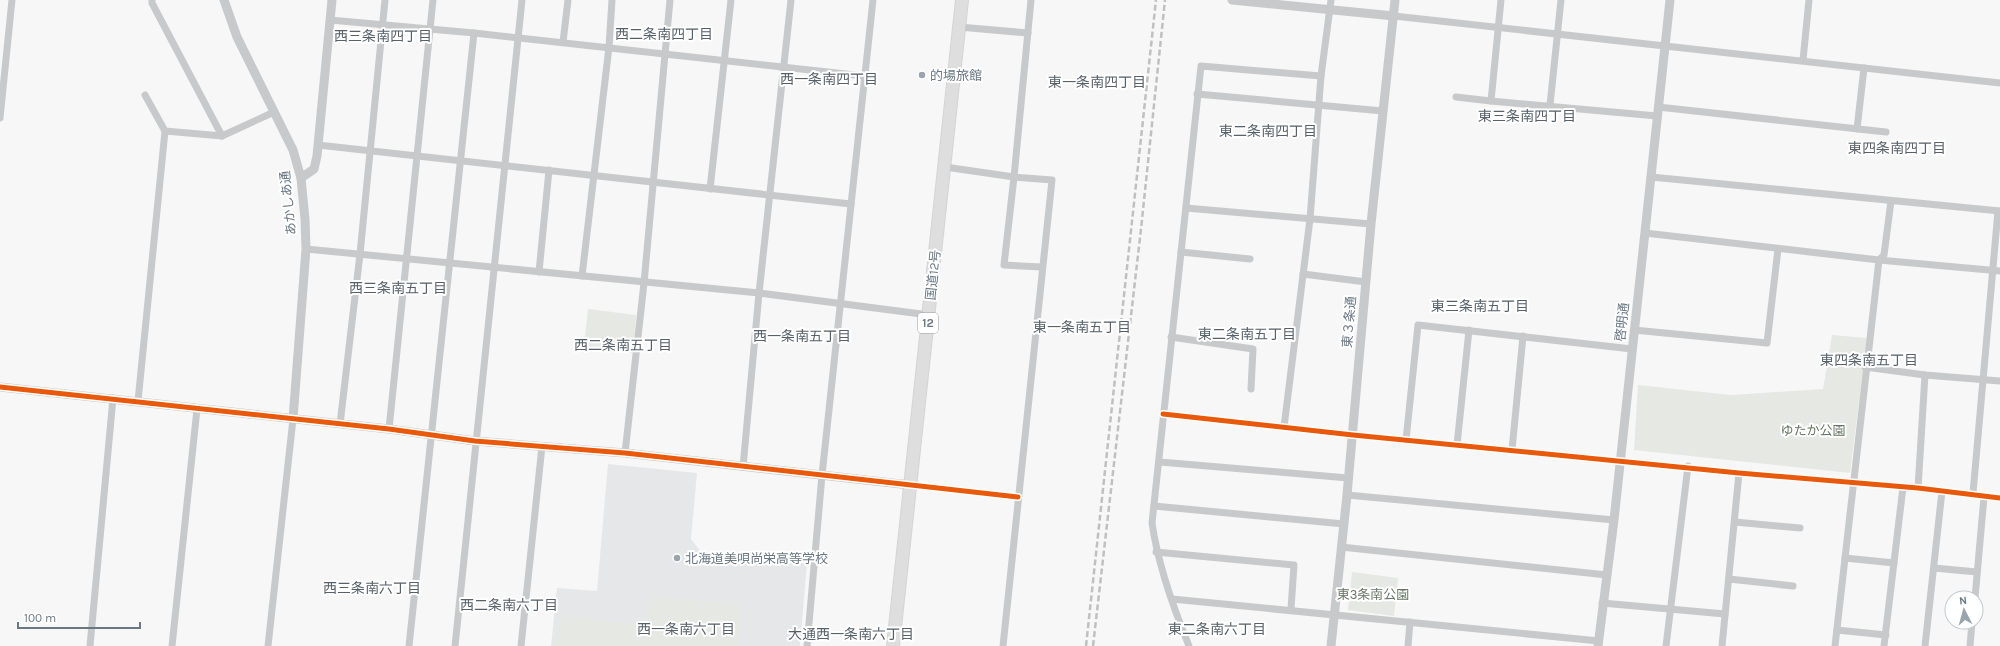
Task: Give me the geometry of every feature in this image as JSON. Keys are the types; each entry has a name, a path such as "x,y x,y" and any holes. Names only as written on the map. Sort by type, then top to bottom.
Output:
{"highway":[{"name":"国道12号","path":"893,646 962,0"}],"street":[{"path":"0,118 12,0"},
{"path":"152,0 152,3 222,136"},
{"name":"あかしあ通","path":"224,0 237,38 293,150 301,178 306,249 293,419"},
{"path":"301,178 314,169 318,145 332,0"},
{"path":"340,424 360,254 369,150 385,0"},
{"path":"389,429 433,0"},
{"path":"455,646 475,441 522,0"},
{"path":"563,42 568,0"},
{"path":"582,276 609,47 612,0"},
{"path":"625,453 654,183 670,0"},
{"path":"710,189 730,0"},
{"path":"743,467 759,293 791,0"},
{"path":"807,646 822,475 873,0"},
{"path":"1031,0 1004,264 1042,267"},
{"path":"1232,0 1331,5 1394,16 1803,60 2000,83"},
{"name":"東３条通","path":"1331,646 1353,435 1371,224 1395,0"},
{"path":"1491,100 1501,0"},
{"path":"1550,105 1561,0"},
{"name":"啓明通","path":"1598,643 1614,520 1670,0"},
{"path":"1803,60 1809,0"},
{"path":"1284,427 1310,220 1320,105 1321,76 1331,5"},
{"path":"330,20 518,37 864,76"},
{"path":"959,26 1028,33"},
{"path":"409,646 474,33"},
{"path":"1189,646 1175,613 1172,599 1156,552 1152,523 1160,462 1163,414 1201,66 1321,76"},
{"path":"1856,128 1864,68"},
{"path":"1197,94 1383,110"},
{"path":"138,401 166,131 145,95"},
{"path":"1456,97 1856,128 1886,132"},
{"path":"166,131 222,136 274,112"},
{"path":"318,145 851,204"},
{"path":"944,167 1014,177 1052,180 1003,646"},
{"path":"539,272 549,170"},
{"path":"1651,177 1999,211 1997,270 1984,379 1973,494"},
{"path":"1835,646 1854,482 1865,367 1879,260 1884,255 1891,201"},
{"path":"1186,208 1310,220 1371,224"},
{"path":"1645,234 1879,260 1997,270"},
{"path":"306,249 759,293 929,315"},
{"path":"1634,330 1767,343 1778,249"},
{"path":"1181,252 1250,259"},
{"path":"1303,274 1366,282"},
{"path":"1406,440 1418,325 1632,349"},
{"path":"1458,445 1469,330"},
{"path":"1512,450 1523,336"},
{"path":"1171,337 1253,348 1251,390"},
{"path":"1865,367 1925,375 2000,381"},
{"path":"1918,488 1925,375"},
{"path":"0,387 389,429 475,441 625,453 1018,497"},
{"path":"90,646 113,398"},
{"path":"172,646 197,409"},
{"path":"1163,414 1353,435 1688,466 1740,473 1854,482 1903,488 1918,488 2000,498"},
{"path":"268,646 293,419"},
{"path":"521,646 542,446"},
{"path":"1160,462 1348,478"},
{"path":"1666,646 1669,610 1688,466"},
{"path":"1722,646 1740,473"},
{"path":"1884,646 1903,488"},
{"path":"1925,646 1942,491"},
{"path":"1347,495 1614,520"},
{"path":"1976,590 1984,497"},
{"path":"1154,506 1344,524"},
{"path":"1735,522 1800,528"},
{"path":"1341,547 1606,575"},
{"path":"1156,552 1294,565 1291,609"},
{"path":"1845,558 1894,563"},
{"path":"1934,568 1977,572"},
{"path":"1729,579 1794,586"},
{"path":"1172,599 1291,609 1334,615 1598,643"},
{"path":"1602,603 1726,614"},
{"path":"1408,646 1410,622"},
{"path":"1837,630 1886,635"},
{"path":"1970,646 1971,630"}],"shaded area":[{"name":"北海道美唄尚栄高等学校","path":"608,464 697,473 691,539 701,552 807,563 800,646 551,646 557,588 597,591"}],"green space":[{"path":"588,309 636,315 633,353 584,346"},
{"name":"ゆたか公園","path":"1832,335 1867,338 1850,473 1634,450 1638,385 1731,395 1823,389"},
{"name":"東3条南公園","path":"1352,572 1398,578 1394,616 1348,610"},
{"path":"650,596 742,604 738,646 556,646 560,616 646,625"}],"railway":[{"path":"1086,646 1156,0"},
{"path":"1093,646 1141,229 1165,0"}],"cycle path":[{"path":"0,387 389,429 475,441 625,453 1018,497"},
{"path":"1163,414 1353,435 1739,473 1918,488 2000,498"}],"place":[{"name":"的場旅館","path":"922,75"},
{"name":"北海道美唄尚栄高等学校","path":"677,558"}],"district":[{"name":"西二条南四丁目","path":"664,34"},
{"name":"西三条南四丁目","path":"383,36"},
{"name":"西一条南四丁目","path":"829,79"},
{"name":"東一条南四丁目","path":"1097,82"},
{"name":"東三条南四丁目","path":"1527,116"},
{"name":"東二条南四丁目","path":"1268,131"},
{"name":"東四条南四丁目","path":"1897,148"},
{"name":"西三条南五丁目","path":"398,288"},
{"name":"東三条南五丁目","path":"1480,306"},
{"name":"東一条南五丁目","path":"1082,327"},
{"name":"東二条南五丁目","path":"1247,334"},
{"name":"西一条南五丁目","path":"802,336"},
{"name":"西二条南五丁目","path":"623,345"},
{"name":"東四条南五丁目","path":"1869,360"},
{"name":"西三条南六丁目","path":"372,588"},
{"name":"西二条南六丁目","path":"509,605"},
{"name":"西一条南六丁目","path":"686,629"},
{"name":"東二条南六丁目","path":"1217,629"},
{"name":"大通西一条南六丁目","path":"851,634"}]}
